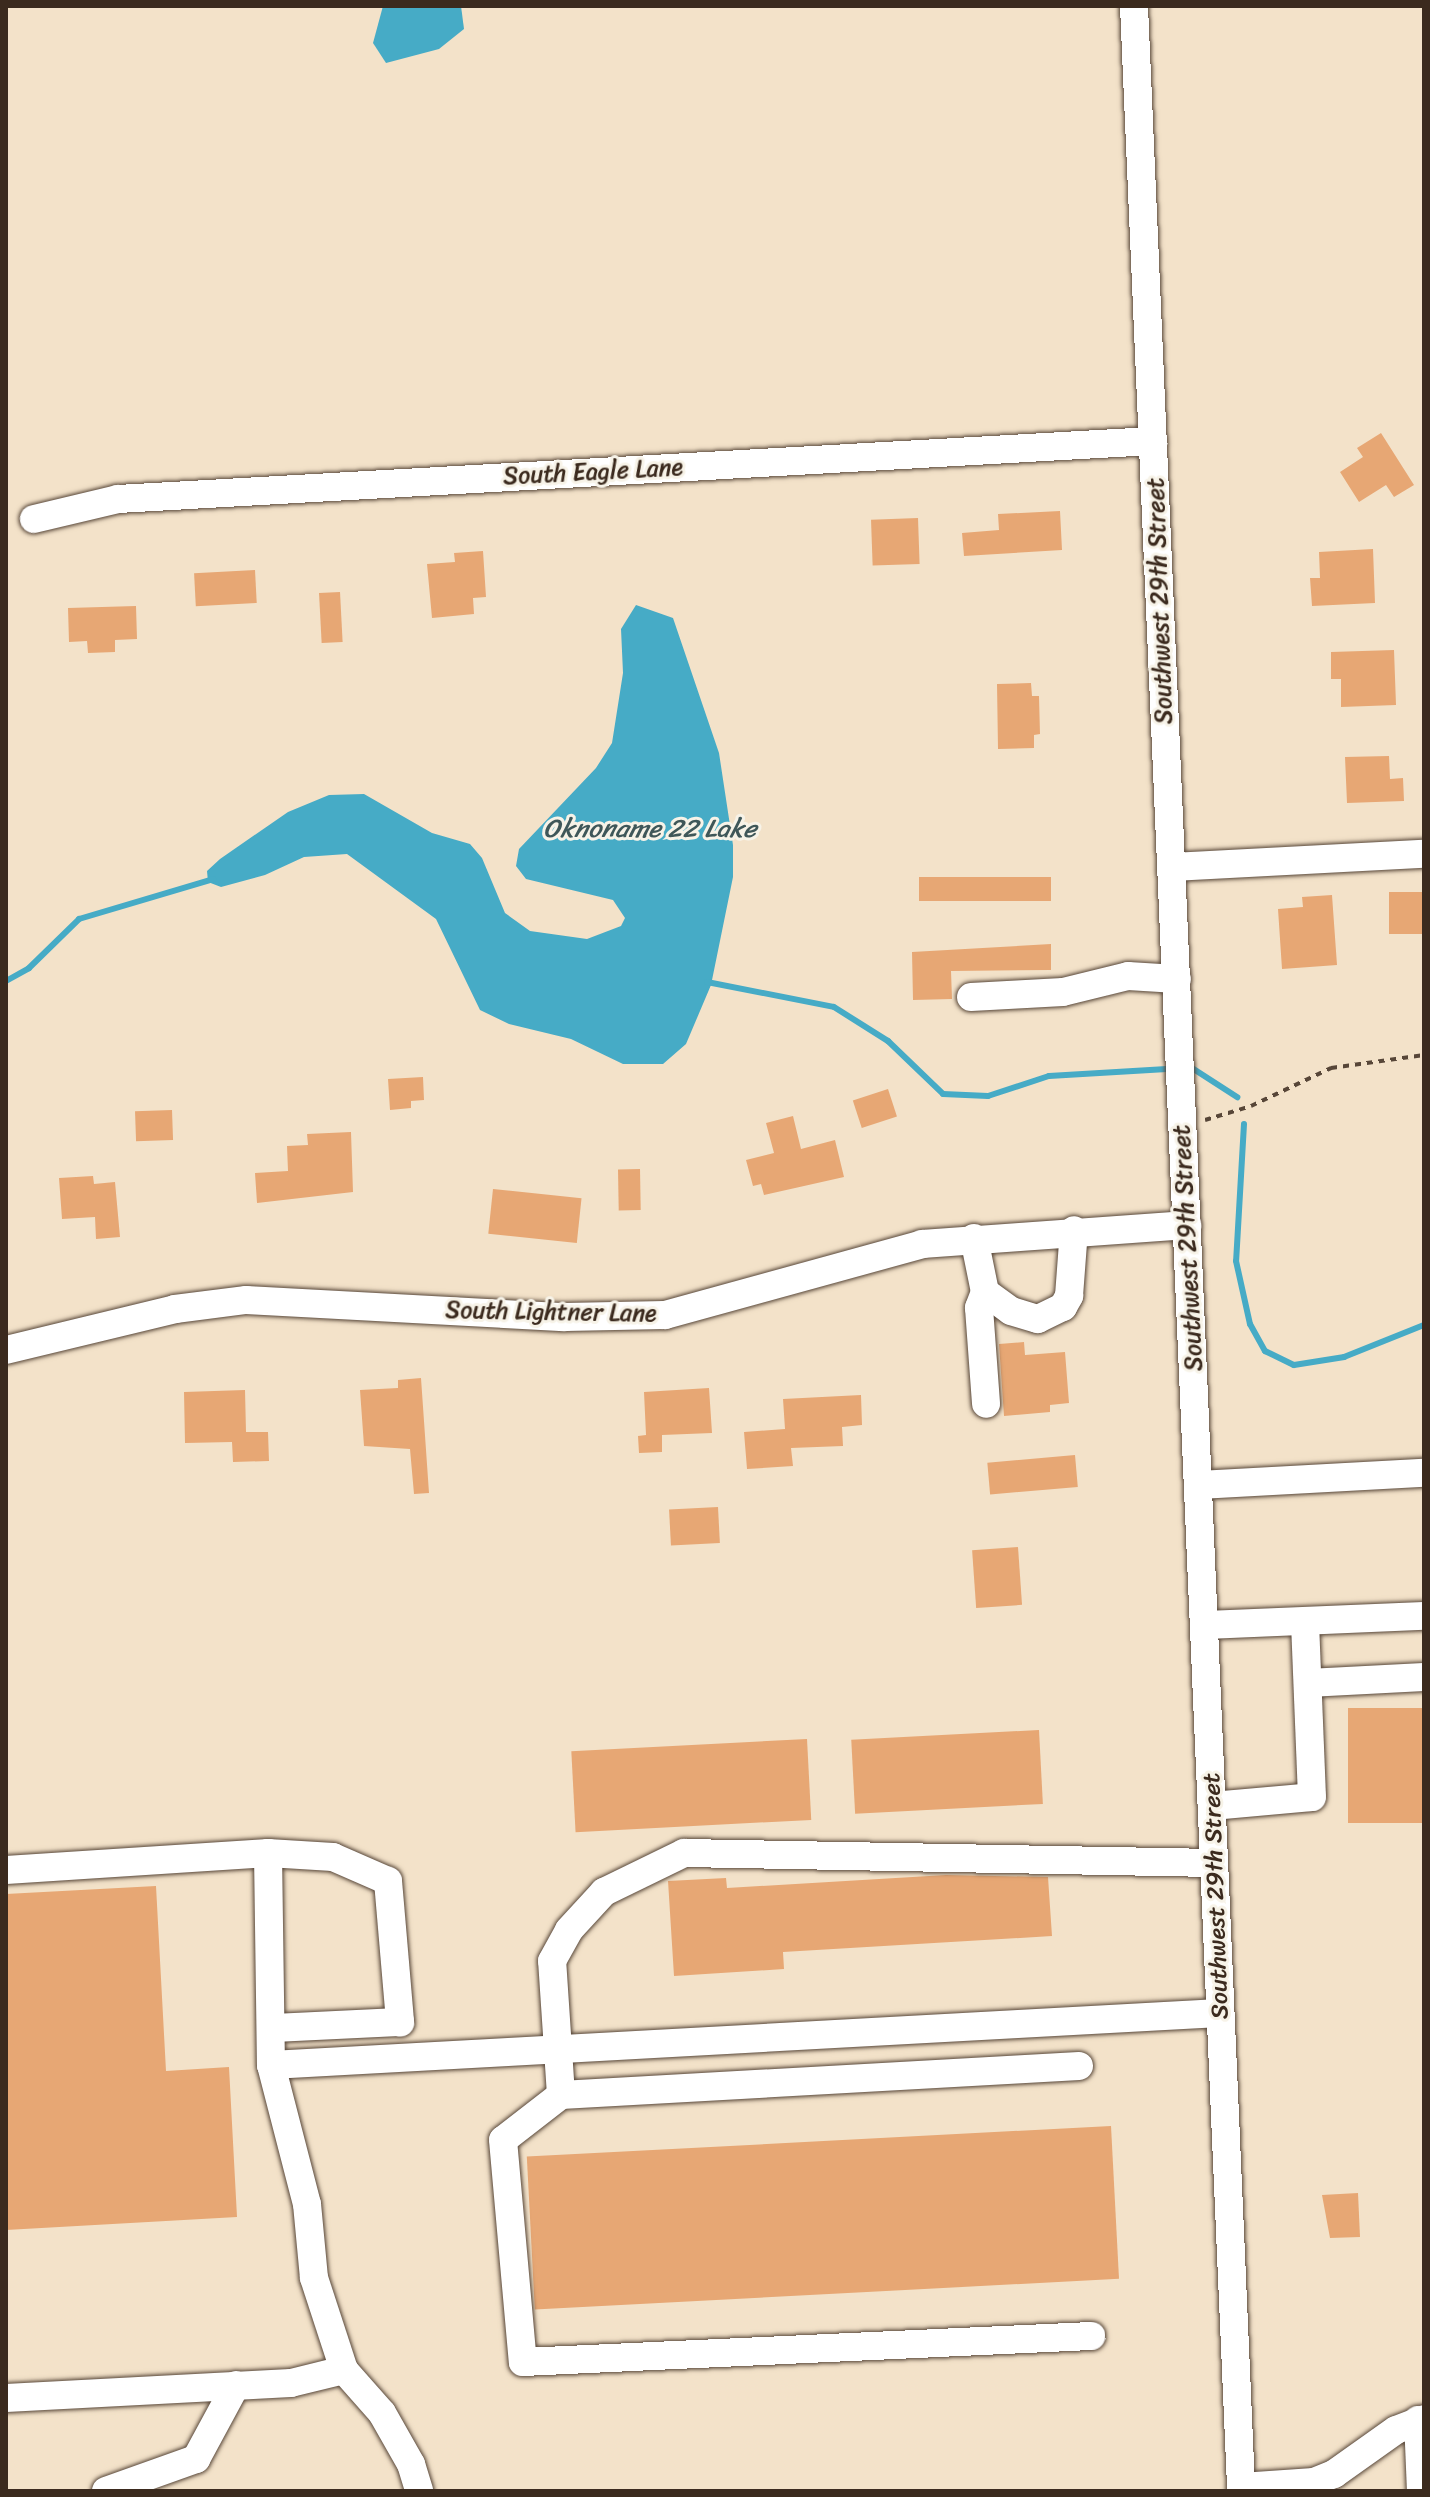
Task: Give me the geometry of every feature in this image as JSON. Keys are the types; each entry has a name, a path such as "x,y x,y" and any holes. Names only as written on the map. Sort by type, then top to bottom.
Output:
{"street":[{"name":"Southwest 29th Street","path":"1134,6 1241,2489"},
{"name":"South Eagle Lane","path":"34,519 118,499 1153,441"},
{"path":"1172,867 1424,854"},
{"path":"971,997 1063,992 1128,976 1177,979"},
{"name":"South Lightner Lane","path":"6,1350 175,1309 246,1300 565,1317 665,1315 734,1299 891,1250 974,1238 1187,1225"},
{"path":"985,1292 1023,1317 1038,1319 1063,1307 1073,1281 1074,1230"},
{"path":"974,1238 985,1292 979,1308 986,1404"},
{"path":"1199,1485 1424,1473"},
{"path":"1206,1625 1424,1616"},
{"path":"1212,1806 1312,1797 1305,1623"},
{"path":"1308,1683 1424,1677"},
{"path":"268,1853 271,2065 307,2204 314,2278 344,2370 382,2413 411,2464 419,2491"},
{"path":"6,1870 268,1853 333,1857 388,1881 400,2022 272,2028"},
{"path":"561,2095 552,1961 569,1930 604,1892 626,1877 684,1853 1214,1863"},
{"path":"271,2065 1220,2013"},
{"path":"1079,2066 561,2095 503,2140 523,2362 1091,2336"},
{"path":"6,2398 291,2383 344,2370"},
{"path":"106,2491 196,2459 236,2385"},
{"path":"1241,2489 1314,2482 1421,2420"},
{"path":"1421,2420 1421,2491"}],"path":[{"path":"1183,1121 1219,1118 1331,1068 1424,1055"}],"water":[{"path":"383,6 461,6 464,29 439,49 386,63 373,43"},
{"name":"Oknoname 22 Lake","path":"636,605 673,618 719,753 733,845 733,877 711,985 686,1044 663,1064 623,1064 571,1039 509,1024 480,1010 436,919 347,854 304,857 265,875 221,887 208,882 207,871 220,859 288,812 329,795 364,794 432,833 470,844 482,858 505,913 530,931 587,939 621,926 625,918 613,900 526,879 516,866 519,849 596,768 612,743 623,673 621,629"}],"building":[{"path":"1381,433 1414,485 1394,497 1386,485 1359,502 1340,472 1363,457 1357,448"},
{"path":"1060,511 1062,550 964,556 962,533 999,530 998,514"},
{"path":"918,518 920,564 873,566 871,520"},
{"path":"1373,549 1375,603 1312,606 1310,578 1320,578 1319,552"},
{"path":"483,551 486,597 473,598 474,614 432,618 427,564 455,562 454,553"},
{"path":"255,570 257,603 196,606 194,573"},
{"path":"340,592 343,642 322,643 319,593"},
{"path":"136,606 137,639 115,640 115,652 88,653 87,641 69,642 68,608"},
{"path":"1394,650 1396,705 1341,707 1341,679 1331,679 1331,652"},
{"path":"1031,683 1032,696 1039,696 1040,734 1034,735 1034,748 998,749 997,684"},
{"path":"1389,756 1390,779 1403,778 1404,801 1347,803 1345,757"},
{"path":"919,877 1051,877 1051,901 919,901"},
{"path":"1389,892 1424,892 1424,934 1389,934"},
{"path":"1332,895 1337,965 1282,969 1278,909 1303,907 1302,897"},
{"path":"1051,944 1051,970 951,971 952,999 913,1000 912,952"},
{"path":"423,1077 424,1100 411,1101 411,1108 390,1110 388,1079"},
{"path":"888,1089 897,1117 862,1128 853,1100"},
{"path":"172,1110 173,1140 136,1141 135,1111"},
{"path":"793,1116 801,1149 835,1140 844,1177 764,1195 761,1184 753,1186 746,1160 774,1153 766,1123"},
{"path":"351,1132 353,1192 257,1203 255,1173 288,1171 287,1146 308,1145 307,1134"},
{"path":"618,1169 640,1169 641,1210 619,1210"},
{"path":"93,1176 94,1184 115,1182 120,1237 96,1239 95,1217 62,1219 59,1178"},
{"path":"493,1189 582,1198 577,1243 488,1234"},
{"path":"1024,1342 1025,1355 1065,1352 1069,1403 1050,1405 1050,1412 1004,1416 999,1344"},
{"path":"421,1378 429,1493 414,1494 410,1449 364,1446 360,1390 398,1388 398,1380"},
{"path":"709,1388 712,1433 662,1435 662,1452 639,1453 638,1436 646,1435 644,1392"},
{"path":"245,1390 246,1432 268,1432 269,1461 233,1462 232,1442 185,1443 184,1392"},
{"path":"861,1395 862,1425 842,1427 843,1446 791,1448 793,1466 747,1469 744,1432 785,1429 783,1399"},
{"path":"1075,1455 1078,1487 990,1495 987,1463"},
{"path":"718,1507 720,1543 671,1546 669,1510"},
{"path":"1018,1547 1022,1605 976,1608 972,1550"},
{"path":"1348,1708 1424,1708 1424,1823 1348,1823"},
{"path":"1039,1730 1043,1804 855,1814 851,1740"},
{"path":"807,1739 811,1820 576,1832 571,1751"},
{"path":"946,1875 1048,1877 1052,1936 783,1952 784,1969 674,1976 668,1881 726,1878 727,1888"},
{"path":"156,1886 166,2071 229,2067 237,2217 6,2230 6,1894"},
{"path":"1111,2126 1119,2279 535,2309 527,2157"},
{"path":"1358,2193 1360,2237 1330,2238 1322,2195"}],"waterway":[{"path":"6,981 29,968 79,919 213,879"},
{"path":"707,982 834,1007 888,1041 943,1094 988,1096 1049,1076 1167,1069"},
{"path":"1192,1068 1237,1097"},
{"path":"1244,1124 1236,1261 1250,1324 1265,1351 1294,1365 1344,1357 1424,1325"}]}
